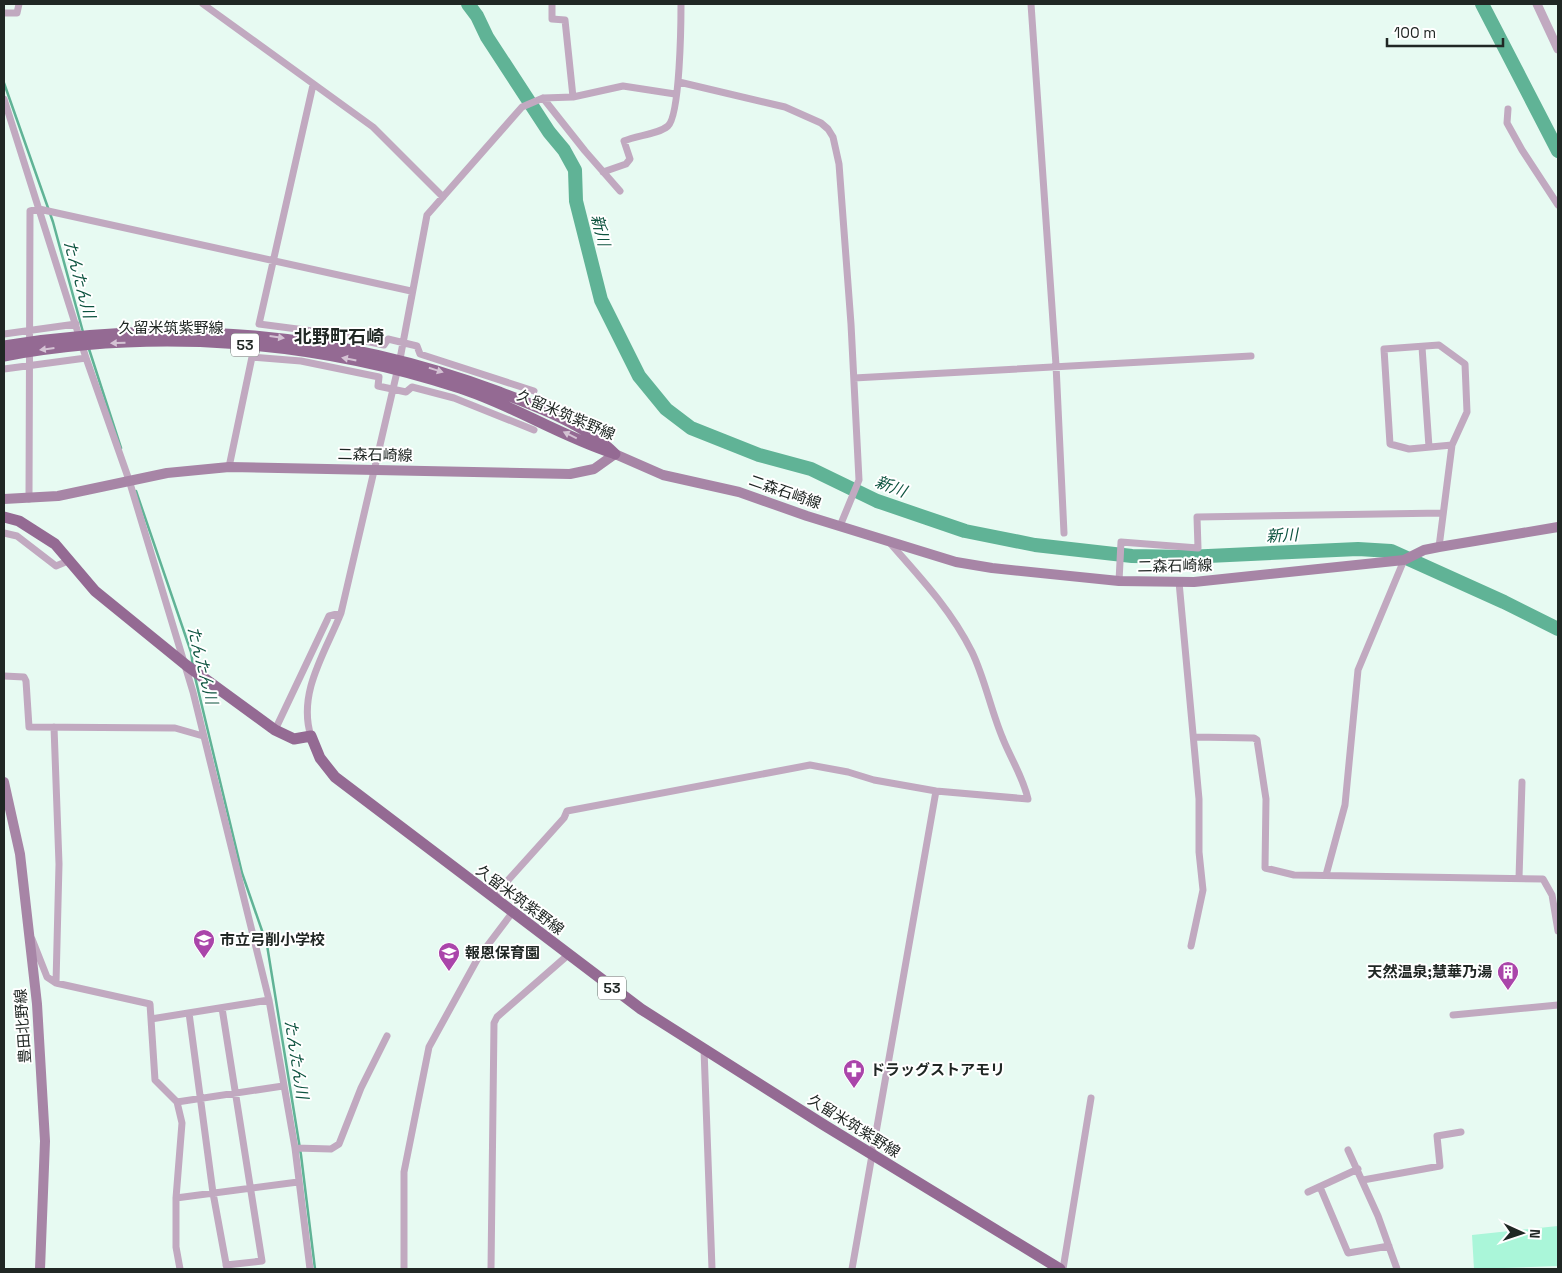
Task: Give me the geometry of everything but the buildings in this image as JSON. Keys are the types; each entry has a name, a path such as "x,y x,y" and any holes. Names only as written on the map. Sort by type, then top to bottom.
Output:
{"main road":[{"name":"久留米筑紫野線","path":"4,346 90,339 210,342 308,351 398,365 506,405 596,448 615,454"},
{"name":"久留米筑紫野線","path":"4,356 90,339"},
{"name":"二森石崎線","path":"4,499 29,499 82,491 167,473 229,467 570,474 594,469 615,454 663,475 739,492 840,526 973,566 1119,581 1211,581 1404,560 1424,550 1438,547 1558,528"},
{"path":"4,517 19,521 36,530 55,544 95,591 199,675 275,730 294,739 311,736"},
{"name":"久留米筑紫野線","path":"311,736 320,758 335,777 640,1009 872,1154 1062,1269"},
{"name":"豊田北野線","path":"4,782 20,854 37,1004 44,1141 40,1269"}],"street":[{"path":"4,13 17,13 19,4"},
{"path":"202,4 373,127 443,197"},
{"path":"552,4 552,19 565,20 573,97"},
{"path":"603,172 626,164 630,159 624,141 668,126 672,120 675,94 679,82 681,4"},
{"path":"1032,4 1056,365 1064,533"},
{"path":"1537,4 1558,49"},
{"path":"679,82 806,114 828,128 833,137 839,164 859,480 840,526"},
{"path":"313,85 259,324 328,333 384,345 388,339 418,346 420,354 534,391"},
{"path":"311,736 308,721 309,693 313,678 341,613 393,389 427,215 522,107 543,98 573,97 623,86 675,94"},
{"path":"543,98 620,191"},
{"path":"4,99 86,358 129,480 186,664 270,1000 283,1086 295,1148 310,1269"},
{"path":"1508,109 1507,123 1522,150 1558,205"},
{"path":"29,499 30,211 39,209 412,291"},
{"path":"4,334 76,324"},
{"path":"1438,547 1452,445 1467,412 1465,364 1439,346 1384,349 1390,444 1409,449 1452,445"},
{"path":"1422,347 1429,447"},
{"path":"854,378 1056,365 1251,356"},
{"path":"229,467 252,357 301,361 379,377 378,386 406,392 412,387 454,398 534,430"},
{"path":"4,369 86,358"},
{"path":"1119,581 1122,542 1198,548 1196,517 1442,513"},
{"path":"4,533 17,536 56,566 68,561"},
{"path":"492,898 564,818 567,811 810,765 848,772 874,780 936,791 1028,799 1019,772 1003,740 972,654 956,624 936,595 888,541"},
{"path":"1326,875 1345,805 1358,670 1404,560"},
{"path":"1179,582 1199,799 1199,852 1203,890 1191,946"},
{"path":"275,730 330,616 341,613"},
{"path":"4,676 24,677 26,681 29,727 175,728 203,736"},
{"path":"54,727 59,864 56,983"},
{"path":"1194,737 1254,738 1257,740 1266,799 1265,868 1294,875 1543,879 1552,896 1558,931"},
{"path":"1518,878 1522,782"},
{"path":"852,1269 936,791"},
{"path":"404,1269 404,1172 429,1047 478,958 512,913"},
{"path":"30,936 47,977 56,983 150,1004 155,1080 177,1102 182,1122 176,1198 176,1247 180,1269"},
{"path":"491,1269 494,1023 497,1017 568,955"},
{"path":"151,1019 270,1000"},
{"path":"1453,1015 1558,1005"},
{"path":"189,1013 213,1193 226,1267 262,1261 248,1188 222,1008"},
{"path":"295,1148 331,1149 338,1144 361,1088 387,1036"},
{"path":"704,1049 712,1269"},
{"path":"177,1102 201,1100 283,1086"},
{"path":"1062,1269 1091,1098"},
{"path":"1363,1180 1440,1166 1437,1136 1461,1132"},
{"path":"1348,1150 1363,1180 1397,1269"},
{"path":"1308,1192 1358,1169"},
{"path":"176,1198 298,1182"},
{"path":"1320,1187 1348,1253 1388,1246"}],"green space":[{"path":"1558,1226 1558,1266 1474,1269 1472,1235"}],"waterway":[{"name":"新川","path":"468,4 477,16 487,37 549,132 564,150 575,170 576,201 601,300 639,376 666,409 691,428 759,455 811,469 877,501 965,531 1035,545 1132,556 1187,557 1358,549 1391,551 1504,602 1558,629"},
{"path":"1482,4 1558,151"},
{"name":"たんたん川","path":"4,83 53,222 83,332"},
{"name":"たんたん川","path":"89,349 121,448"},
{"name":"たんたん川","path":"136,491 191,652 193,666"},
{"name":"たんたん川","path":"195,677 242,873 267,945 301,1155 315,1269"}],"place":[{"name":"市立弓削小学校","path":"204,959"},
{"name":"報恩保育園","path":"449,972"},
{"name":"天然温泉;慧華乃湯","path":"1508,991"},
{"name":"ドラッグストアモリ","path":"854,1089"}],"district":[{"name":"北野町石崎","path":"339,337"}]}
